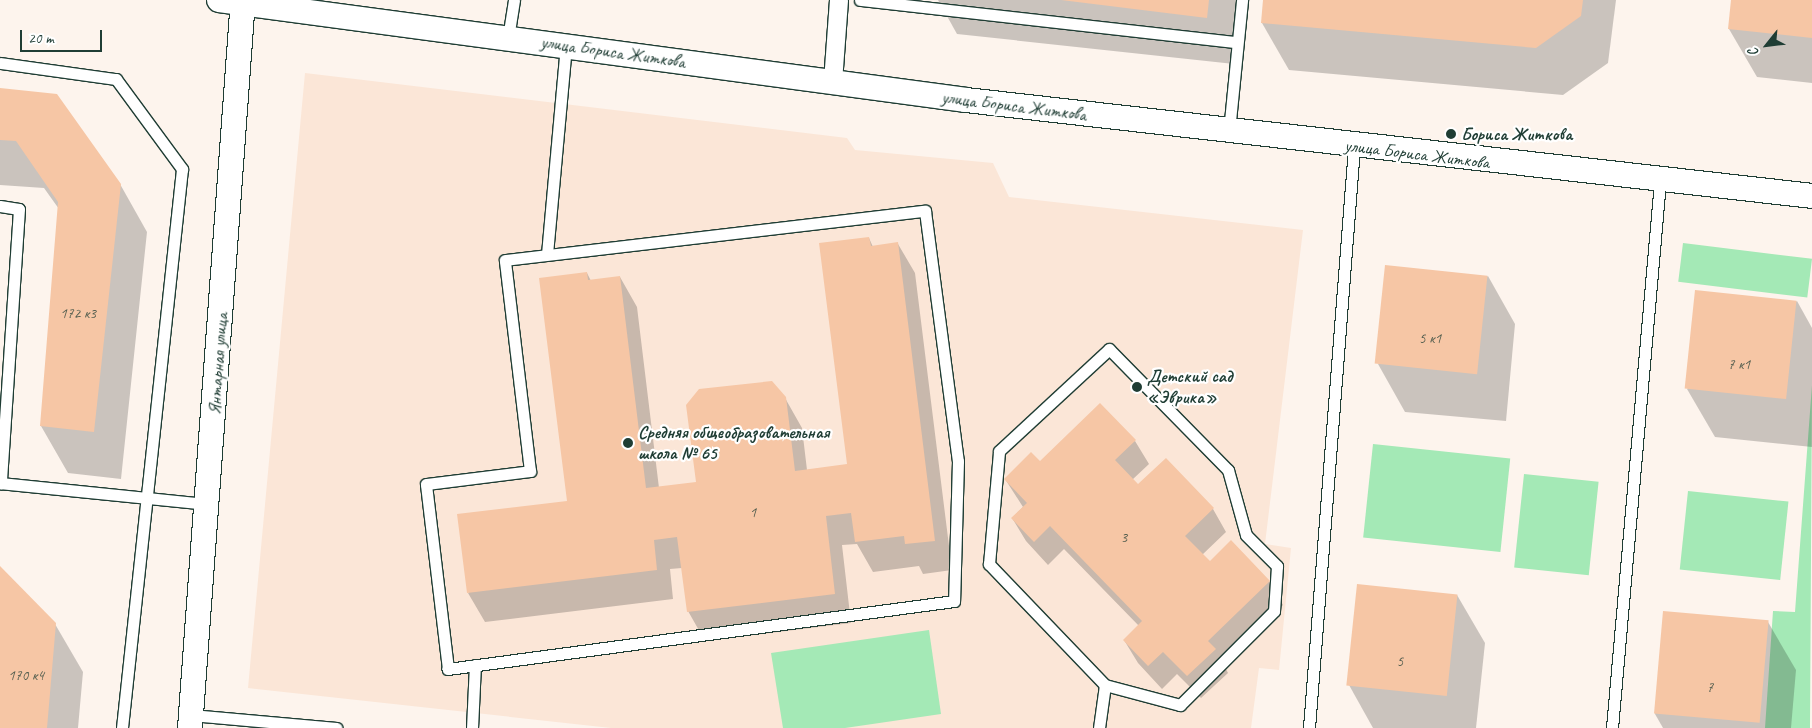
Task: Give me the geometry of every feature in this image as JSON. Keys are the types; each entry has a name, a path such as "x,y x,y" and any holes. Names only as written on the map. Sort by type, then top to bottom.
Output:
{"street":[{"name":"улица Бориса Житкова","path":"219,0 833,82 1354,147 1660,182 1812,196"},
{"path":"833,82 839,0"},
{"name":"Янтарная улица","path":"191,721 205,504 244,2"}],"lane":[{"path":"508,38 514,0"},
{"path":"860,0 1236,42"},
{"path":"1229,131 1236,42 1242,0"},
{"path":"547,254 566,46"},
{"path":"0,62 116,79 182,169 122,728"},
{"path":"1309,728 1354,147"},
{"path":"1612,728 1660,182"},
{"path":"0,206 18,209 0,483 205,504"},
{"path":"925,211 958,461 954,601 476,665 448,669 426,484 530,471 505,260 925,211"},
{"path":"1109,349 1228,470 1246,535 1277,566 1274,611 1180,705 1105,685 989,564 999,451 1109,349"},
{"path":"472,728 476,665"},
{"path":"1099,728 1105,685"},
{"path":"191,721 336,728"}],"shaded area":[{"name":"Средняя общеобразовательная школа № 65","path":"305,73 847,138 855,150 993,163 1009,197 1303,230 1265,544 1291,548 1279,670 1259,668 1251,728 611,728 248,688"}],"green space":[{"path":"1683,243 1812,259 1807,298 1678,282"},
{"path":"1812,385 1810,728 1765,728 1773,611 1795,612"},
{"path":"1373,444 1510,458 1500,552 1363,537"},
{"path":"1524,474 1599,482 1589,575 1514,567"},
{"path":"1688,491 1788,502 1780,580 1680,570"},
{"path":"929,630 941,714 845,728 783,728 771,653"}],"building":[{"path":"1061,0 1209,0 1207,18"},
{"path":"1263,0 1583,0 1581,16 1536,48 1261,23"},
{"path":"1731,0 1812,0 1812,38 1728,29"},
{"path":"0,88 57,94 121,184 94,432 40,426 58,202 16,141 0,140"},
{"path":"869,237 871,246 898,242 935,541 905,544 904,536 855,542 851,513 826,516 835,594 687,612 677,537 654,540 657,570 467,593 457,514 567,501 539,278 587,272 588,280 620,276 646,488 696,482 686,405 699,389 772,381 786,397 795,471 847,464 819,243"},
{"path":"1385,265 1487,276 1477,374 1375,363"},
{"path":"1695,290 1796,301 1786,399 1685,388"},
{"path":"1100,403 1136,440 1115,460 1138,484 1166,458 1214,508 1185,536 1210,561 1231,540 1270,581 1208,641 1216,649 1187,676 1163,652 1148,666 1123,640 1142,621 1050,526 1034,542 1011,518 1027,503 1004,479 1031,452 1040,461"},
{"path":"0,566 56,623 47,728 0,728"},
{"path":"1357,584 1457,595 1447,696 1346,685"},
{"path":"1663,611 1769,620 1760,723 1654,714"}],"place":[{"name":"Бориса Житкова","path":"1451,134"},
{"name":"Детский сад «Эврика»","path":"1137,387"},
{"name":"Средняя общеобразовательная школа № 65","path":"628,443"}]}
